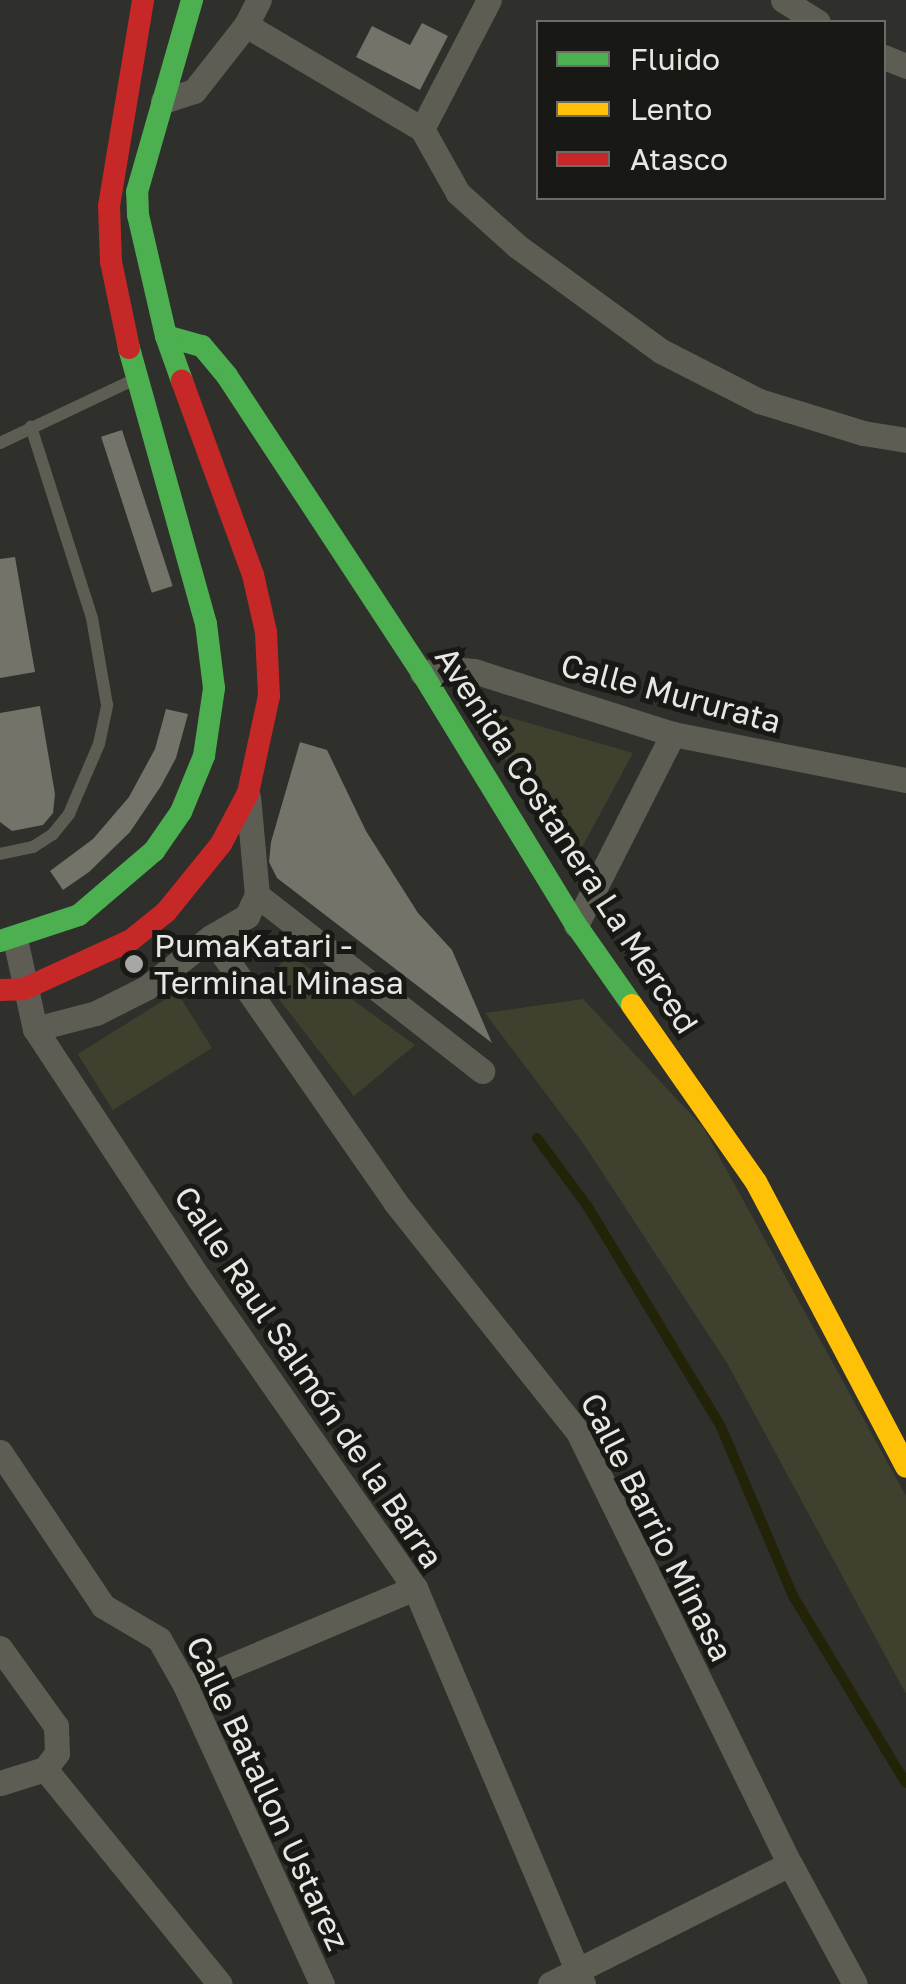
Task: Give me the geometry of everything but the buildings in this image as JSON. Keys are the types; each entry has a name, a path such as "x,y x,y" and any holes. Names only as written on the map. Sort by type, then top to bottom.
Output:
{"main road":[{"path":"8,940 79,915 154,851 182,812 208,739 214,688 206,624 136,379 110,244 109,206 142,0"},
{"path":"12,989 131,940 166,912 222,844 248,793 270,696 266,632 254,574 166,336 141,240 138,204 192,0"},
{"path":"126,94 163,100"},
{"name":"Avenida Costanera La Merced","path":"166,336 202,346 227,376 422,674 576,925 756,1182 906,1467"},
{"path":"136,379 164,391 196,420"}],"street":[{"path":"163,100 194,91 246,25 259,0"},
{"path":"422,129 490,0"},
{"path":"783,0 815,20"},
{"path":"246,25 422,129 458,193 517,246 662,350 759,401 863,434 906,440"},
{"name":"Calle Mururata","path":"422,674 452,668 474,672 674,734 906,780"},
{"path":"576,925 674,734"},
{"path":"36,1029 96,1013 146,988 211,937 247,916 257,896 248,793"},
{"path":"257,896 482,1071"},
{"name":"Calle Barrio Minasa","path":"211,937 395,1202 578,1432 790,1864 855,1984"},
{"name":"Calle Raul Salmón de la Barra","path":"8,940 12,989 36,1029 198,1278 416,1588 580,1977"},
{"name":"Calle Batallon Ustarez","path":"0,1452 103,1606 159,1639 185,1685 322,1984"},
{"path":"185,1685 416,1588"},
{"path":"0,1648 56,1726 57,1753 45,1769 0,1782"},
{"path":"45,1769 220,1984"},
{"path":"550,1984 580,1977 790,1864"}],"lane":[{"path":"0,443 136,379"},
{"path":"0,854 32,847 53,834 70,814 99,744 108,706 92,618 31,427"}],"green space":[{"path":"470,706 633,753 573,864"},
{"path":"295,958 415,1045 354,1096 265,981 282,962"},
{"path":"177,992 212,1048 113,1110 78,1054"},
{"path":"583,999 703,1127 906,1496 906,1694 727,1363 583,1143 485,1013"}],"waterway":[{"path":"537,1138 588,1207 721,1427 793,1596 906,1783"}],"traffic: fast":[{"path":"182,381 166,336 138,215 137,192 192,0"},
{"path":"166,336 202,346 227,376 422,673 576,925 632,1005"},
{"path":"0,941 79,915 154,851 181,812 204,756 214,688 206,624 129,348"}],"traffic: slow":[{"path":"632,1005 756,1182 906,1467"}],"traffic: jam":[{"path":"129,348 111,262 109,206 143,0"},
{"path":"0,990 24,989 131,940 166,912 221,844 248,793 269,696 266,632 253,575 182,381"}],"place":[{"name":"PumaKatari - Terminal Minasa","path":"134,964"}]}
